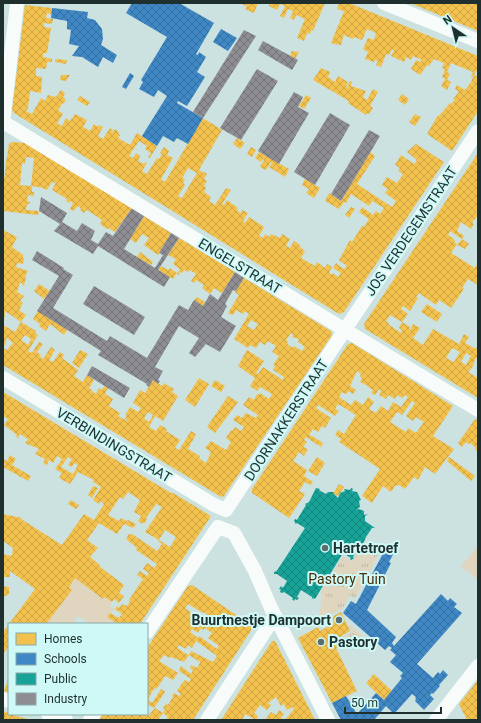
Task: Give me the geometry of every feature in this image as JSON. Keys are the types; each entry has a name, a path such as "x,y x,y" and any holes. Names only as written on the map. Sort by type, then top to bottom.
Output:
{"street":[{"path":"3,122 18,3"},
{"path":"384,3 478,41"},
{"name":"ENGELSTRAAT","path":"3,122 478,410"},
{"name":"JOS VERDEGEMSTRAAT","path":"344,330 478,131"},
{"name":"DOORNAKKERSTRAAT","path":"226,510 344,330"},
{"name":"VERBINDINGSTRAAT","path":"3,378 208,502 226,510"},
{"path":"148,630 180,581 218,527 234,533 255,571 275,616 328,720"},
{"path":"207,720 275,616"},
{"path":"436,720 478,666"},
{"path":"51,715 66,720"}],"green space":[{"name":"Pastory Tuin","path":"362,543 379,553 355,598 350,596 342,609 329,615 332,622 320,628 318,624 322,596 321,591 343,556 352,562"},
{"path":"478,546 478,580 461,566"},
{"path":"75,578 103,599 105,597 112,602 110,606 115,609 107,617 114,623 88,623 78,616 73,623 47,623 72,590 69,587"},
{"path":"347,623 363,636 342,647 338,639 352,632"}],"building: Homes":[{"path":"238,3 258,3 254,13 245,9 247,6"},
{"path":"266,3 325,3 313,31 311,30 310,34 307,33 304,41 297,38 305,19 296,15 294,20 290,18 293,11 288,9 284,18 280,16 285,6 280,4 277,10"},
{"path":"339,3 349,3 478,56 478,72 476,71 474,75 478,77 478,111 452,151 427,134 438,115 439,116 450,103 451,104 455,100 453,99 459,92 455,89 457,85 465,90 471,82 473,72 451,63 447,72 450,74 447,80 451,82 447,90 441,86 445,79 442,77 445,69 442,68 444,63 434,59 429,66 427,65 420,75 411,69 416,60 420,62 422,60 413,56 411,60 406,57 404,62 391,56 394,50 392,49 389,55 386,54 381,67 376,65 378,61 375,60 374,62 365,59 368,52 363,49 368,38 374,40 376,33 367,29 362,40 354,37 353,39 344,35 341,45 331,43 344,11 337,9"},
{"path":"410,3 478,3 478,31 439,15"},
{"path":"25,5 52,8 51,14 47,13 46,18 53,19 52,24 44,23 44,27 51,28 47,53 43,53 43,57 52,59 52,62 47,62 46,69 36,68 36,76 42,77 41,93 30,91 28,108 26,111 32,114 41,98 45,101 48,95 56,97 61,90 65,93 63,97 66,100 58,110 63,114 57,123 62,126 66,118 70,121 75,114 87,120 83,127 90,131 94,124 98,127 99,125 103,127 98,136 103,139 110,128 113,130 111,134 115,129 120,135 118,138 130,145 137,133 157,146 150,158 148,157 151,153 145,149 147,146 139,141 129,156 133,158 136,153 140,156 138,161 144,164 145,162 147,163 142,171 147,174 157,158 159,159 162,154 160,153 164,147 169,151 167,155 173,158 161,179 165,182 203,118 222,130 199,170 207,174 204,179 207,181 204,186 206,188 204,192 211,197 209,201 215,205 226,188 231,190 222,204 224,205 227,200 238,208 237,211 241,213 242,210 248,213 243,221 245,223 249,217 264,227 259,236 263,238 265,234 269,237 271,234 280,238 282,234 290,239 286,246 290,248 294,241 305,251 301,258 315,266 317,262 325,268 327,264 332,267 329,273 332,275 333,273 338,277 341,273 333,268 336,263 344,269 347,266 339,260 350,240 352,242 362,226 364,227 369,219 359,212 362,207 373,215 376,211 380,214 384,208 372,201 369,206 351,194 346,203 344,202 339,209 325,201 329,193 341,201 370,152 375,156 357,184 392,207 396,201 385,193 388,189 382,185 387,177 397,183 403,174 398,171 400,168 395,165 401,155 414,164 417,160 407,152 416,144 444,162 344,312 339,314 14,113 12,110","holes":["188,168 197,173 182,198 178,196 185,185 183,183 185,179 182,178"]},
{"path":"292,51 299,52 295,59 290,56"},
{"path":"55,59 67,60 66,64 55,62"},
{"path":"321,68 330,72 328,77 335,82 338,76 348,82 347,88 350,81 352,82 351,86 366,91 363,97 367,100 373,89 378,92 370,106 373,108 369,114 367,113 366,115 348,103 349,101 313,80"},
{"path":"61,75 70,75 66,81 60,80"},
{"path":"402,94 409,99 405,105 398,100"},
{"path":"306,95 311,98 304,109 299,106"},
{"path":"80,96 90,102 87,106 77,100"},
{"path":"415,114 421,117 415,126 409,122"},
{"path":"237,138 245,143 240,149 233,144"},
{"path":"11,142 26,143 132,208 115,232 100,224 102,220 90,212 86,210 84,213 78,206 73,211 70,209 73,203 70,201 69,203 66,201 67,199 52,190 56,182 52,182 47,190 32,186 34,196 28,195 27,201 30,202 27,204 26,210 39,211 38,215 3,211 3,190 9,144","holes":["26,157 34,158 31,186 20,185 22,163 25,164"]},
{"path":"251,147 256,150 252,157 247,154"},
{"path":"259,152 289,169 285,177 269,167 272,163 271,162 266,170 260,167 264,160 263,159 261,162 255,158"},
{"path":"478,153 478,209 476,212 478,215 472,223 474,224 471,229 461,222 457,231 464,236 462,239 450,231 448,235 453,238 455,241 454,242 457,244 451,253 475,268 478,263 478,285 468,279 462,288 464,289 451,308 439,300 436,305 419,293 416,297 418,298 410,311 403,306 401,309 408,314 402,322 410,327 410,330 413,324 420,328 413,338 423,345 433,329 459,344 464,334 469,337 465,343 476,349 478,345 478,358 476,358 474,365 468,372 478,378 478,398 365,329 364,324","holes":["390,315 402,322 399,328 402,330 401,333 388,324 389,323 386,321","452,348 460,352 454,362 446,358","466,353 471,356 466,365 461,362"]},
{"path":"305,179 320,188 314,198 306,193 309,189 302,185"},
{"path":"351,207 355,209 349,218 345,215"},
{"path":"144,216 171,233 158,255 144,245 149,238 142,234 136,243 130,239"},
{"path":"3,230 17,237 12,247 23,255 24,258 23,264 17,263 16,267 28,271 25,276 24,286 20,282 17,292 24,296 20,301 23,303 19,310 26,315 21,322 5,311 3,323"},
{"path":"179,238 235,272 222,293 214,288 210,294 202,288 204,285 196,280 194,283 191,281 196,274 190,270 188,272 184,270 182,273 180,272 179,275 177,274 180,269 173,264 176,259 168,255"},
{"path":"462,239 469,244 465,249 457,245"},
{"path":"140,252 153,262 151,265 137,257"},
{"path":"161,266 168,270 170,268 177,273 173,279 158,270"},
{"path":"244,278 331,331 332,335 224,496 221,497 3,365 3,348 3,325 15,332 21,322 36,331 35,333 38,335 28,351 32,353 39,342 43,344 37,352 43,359 51,347 55,350 49,360 53,362 60,352 64,355 62,358 78,370 74,376 83,382 87,375 94,380 89,388 96,394 99,388 102,390 104,386 108,388 105,394 113,399 109,406 120,413 118,416 127,421 125,418 127,415 125,415 130,407 138,412 141,408 133,403 140,390 145,393 153,380 162,386 164,383 174,389 172,392 178,396 163,421 155,416 149,427 156,431 160,425 167,429 166,431 180,440 175,448 179,450 191,431 196,434 188,449 200,456 199,458 206,463 211,452 205,448 211,441 226,450 231,442 226,438 231,430 232,431 235,427 241,431 244,427 233,420 237,415 242,418 246,413 256,418 258,415 243,405 249,397 254,400 257,394 258,395 260,393 269,399 272,394 260,387 257,391 250,386 255,378 238,366 247,350 264,361 256,373 258,374 263,367 283,380 284,377 273,370 275,366 273,365 279,356 272,352 276,346 268,341 265,345 260,342 256,348 250,345 248,348 234,339 249,314 245,311 243,314 236,310 233,315 228,313 239,295 235,292","holes":["251,320 258,324 254,330 247,326","291,333 293,335 292,337 299,339 298,342 305,347 302,351 294,346 293,348 287,344 288,342 286,340","25,335 31,339 28,345 21,340","7,338 13,343 7,350 3,348","148,412 153,415 149,422 144,418"]},
{"path":"39,284 50,291 44,299 34,291"},
{"path":"197,297 205,302 203,306 194,300"},
{"path":"427,304 442,314 437,322 421,312"},
{"path":"38,311 67,330 64,335 50,324 46,331 39,326 40,324 33,319"},
{"path":"352,343 453,406 433,436 454,449 435,474 425,467 418,480 414,477 405,489 399,485 395,486 391,492 383,486 372,503 362,496 380,469 339,442 341,439 335,435 338,430 344,434 356,415 338,404 335,409 339,411 335,416 318,405 316,408 331,418 325,428 322,426 318,432 313,429 309,435 323,443 321,447 306,437 304,440 307,442 303,447 308,449 304,456 299,452 293,461 307,470 304,476 313,482 311,485 305,482 299,491 305,494 289,518 252,493 252,489 348,344","holes":["357,371 361,374 360,376 362,378 360,382 373,390 371,393 375,395 379,389 381,391 379,395 386,399 388,395 395,399 397,395 402,398 405,395 408,397 401,407 393,402 388,411 381,406 376,413 369,409 374,402 368,397 363,405 355,400 351,405 339,397 342,392 346,394 349,391 353,394 356,390 350,386","412,401 415,403 406,416 413,421 416,417 424,422 416,433 408,428 406,432 390,422 397,412 402,415"]},
{"path":"80,350 88,354 79,368 72,363"},
{"path":"199,378 209,384 195,407 185,400"},
{"path":"215,380 225,386 221,392 211,386"},
{"path":"3,392 211,516 141,623 116,623 107,617 110,613 119,618 122,614 115,609 117,606 119,608 122,604 127,606 130,601 129,600 143,579 137,575 140,571 147,576 149,573 143,569 147,563 154,568 157,564 136,550 137,548 126,539 129,534 132,534 157,551 162,544 158,541 159,540 145,532 162,507 156,504 146,518 147,519 144,524 143,522 142,524 138,521 141,516 134,512 140,500 128,492 123,499 120,497 108,515 119,521 121,518 136,524 133,528 124,524 117,534 99,523 87,540 98,548 90,557 100,565 99,566 124,585 119,593 124,596 119,603 114,599 112,602 105,597 103,599 75,578 69,587 72,590 47,623 10,623 35,589 10,571 10,577 3,577 3,554 12,556 13,548 3,541 3,514 22,518 21,519 62,545 84,514 94,520 104,504 101,501 99,504 93,500 101,487 93,482 94,480 78,472 70,484 59,478 62,473 55,469 62,459 57,456 53,463 49,460 47,465 43,463 45,459 35,454 39,449 25,443 28,439 20,434 18,438 16,437 17,435 4,425 8,419 3,416","holes":["68,457 72,459 68,465 72,467 74,463 78,465 73,474 61,467","165,530 176,537 170,547 159,540"]},
{"path":"228,396 238,402 215,433 207,427"},
{"path":"475,419 478,421 478,452 470,443 469,444 466,442 462,447 458,443"},
{"path":"10,455 16,459 12,465 31,476 28,481 3,467 5,464 3,459 7,461"},
{"path":"317,457 325,463 317,476 308,471"},
{"path":"449,457 475,476 471,481 447,461"},
{"path":"339,484 344,487 338,496 333,494"},
{"path":"93,486 98,488 92,498 88,495"},
{"path":"71,500 79,505 76,509 68,504"},
{"path":"192,585 251,625 252,629 193,720 166,720 168,717 163,713 165,709 163,708 166,704 168,705 174,693 179,696 181,694 177,691 182,683 185,680 189,682 191,679 179,671 181,666 191,674 193,670 190,668 191,665 197,668 200,662 189,655 184,662 164,655 159,661 178,673 173,680 165,676 158,687 152,692 148,700 148,646 188,586","holes":["188,604 203,613 204,612 207,614 199,627 196,624 199,619 185,608","201,628 203,630 205,628 212,633 208,638 219,646 217,649 199,636 198,638 190,632 192,629 198,633","196,641 217,656 213,662 191,651 189,655 177,648 179,645 186,649 188,645 192,648"]},
{"path":"3,586 9,587 9,594 6,596 3,596"},
{"path":"341,612 350,631 336,639 340,646 336,648 357,691 332,703 298,638 318,627 320,631 334,623 332,617"},
{"path":"8,625 8,647 3,654 3,632"},
{"path":"272,641 275,641 315,720 285,720 294,709 293,707 287,710 284,704 281,706 276,697 268,703 271,705 267,710 260,705 254,713 258,716 256,720 245,714 242,720 221,720"},
{"path":"374,674 392,691 384,700 366,683"},
{"path":"8,680 8,693 4,691"},
{"path":"478,680 478,720 467,720 459,704"},
{"path":"161,689 165,692 154,708 148,705 148,700 152,703"},
{"path":"155,708 163,713 158,720 99,720 102,715 148,716"},
{"path":"279,710 284,714 281,718 283,720 265,720 271,712 276,715"},
{"path":"3,711 8,713 8,715 31,720 3,720"}],"building: Schools":[{"path":"132,3 179,3 214,23 196,54 198,55 199,52 206,57 197,72 205,77 187,106 178,101 177,103 203,118 188,144 177,138 174,142 163,136 157,146 142,136 167,96 158,90 154,97 139,89 143,82 141,80 167,37 126,13"},
{"path":"52,8 88,12 87,18 95,20 102,29 103,39 101,45 117,55 113,63 103,57 98,67 82,57 72,56 79,46 69,44 71,30 67,29 67,21 51,18"},
{"path":"221,29 237,38 228,51 213,42"},
{"path":"130,73 134,76 126,89 122,87"},
{"path":"387,546 395,551 389,562 391,563 367,610 396,637 392,643 394,646 441,594 448,601 450,598 457,604 454,607 462,613 417,664 433,678 438,672 440,674 443,670 448,675 433,694 432,693 430,695 434,699 424,710 415,701 416,697 412,694 394,714 386,706 374,720 341,720 332,703 346,696 357,714 376,693 384,700 402,678 400,676 403,673 390,662 396,655 390,650 392,648 389,646 385,650 343,613 351,601 356,604"}],"building: Public":[{"name":"Hartetroef","path":"316,488 320,489 319,490 326,494 328,492 334,492 333,493 338,498 340,493 345,491 344,489 353,489 352,491 357,492 361,500 359,501 360,507 356,510 359,509 364,511 364,515 368,514 365,516 365,521 375,528 372,528 353,559 351,560 351,558 343,553 315,599 312,599 312,597 301,590 297,597 299,598 297,600 295,599 294,601 292,599 293,598 284,592 280,592 281,590 279,589 281,586 283,588 287,581 274,573 305,528 297,523 296,524 294,521 295,519 297,520 306,505 305,504 309,502"}],"building: Industry":[{"path":"244,30 256,36 203,118 193,112"},
{"path":"263,41 298,60 292,70 258,50"},
{"path":"257,69 278,81 241,140 220,128"},
{"path":"294,92 303,97 298,107 309,113 279,164 258,151"},
{"path":"330,113 350,125 315,185 294,172"},
{"path":"369,130 380,136 341,201 331,194"},
{"path":"41,197 67,213 62,222 77,231 82,223 95,231 91,240 98,244 106,232 113,236 132,208 144,216 124,249 155,268 163,255 159,253 171,233 179,238 158,270 170,277 164,287 98,246 93,254 54,231 60,224 39,211"},
{"path":"37,251 73,275 53,308 107,341 110,336 147,358 179,305 188,310 194,300 203,306 210,294 218,300 235,272 244,278 236,291 233,290 225,304 227,306 221,317 236,326 220,352 206,344 195,357 189,353 199,338 179,326 155,367 163,371 158,380 160,381 158,384 153,380 149,387 146,385 147,384 98,355 101,351 37,311 59,276 32,260"},
{"path":"94,286 145,317 134,335 83,304"},
{"path":"92,366 130,388 124,398 87,375"}],"place":[{"name":"Hartetroef","path":"325,548"},
{"name":"Buurtnestje Dampoort","path":"339,620"},
{"name":"Pastory","path":"321,642"}]}
